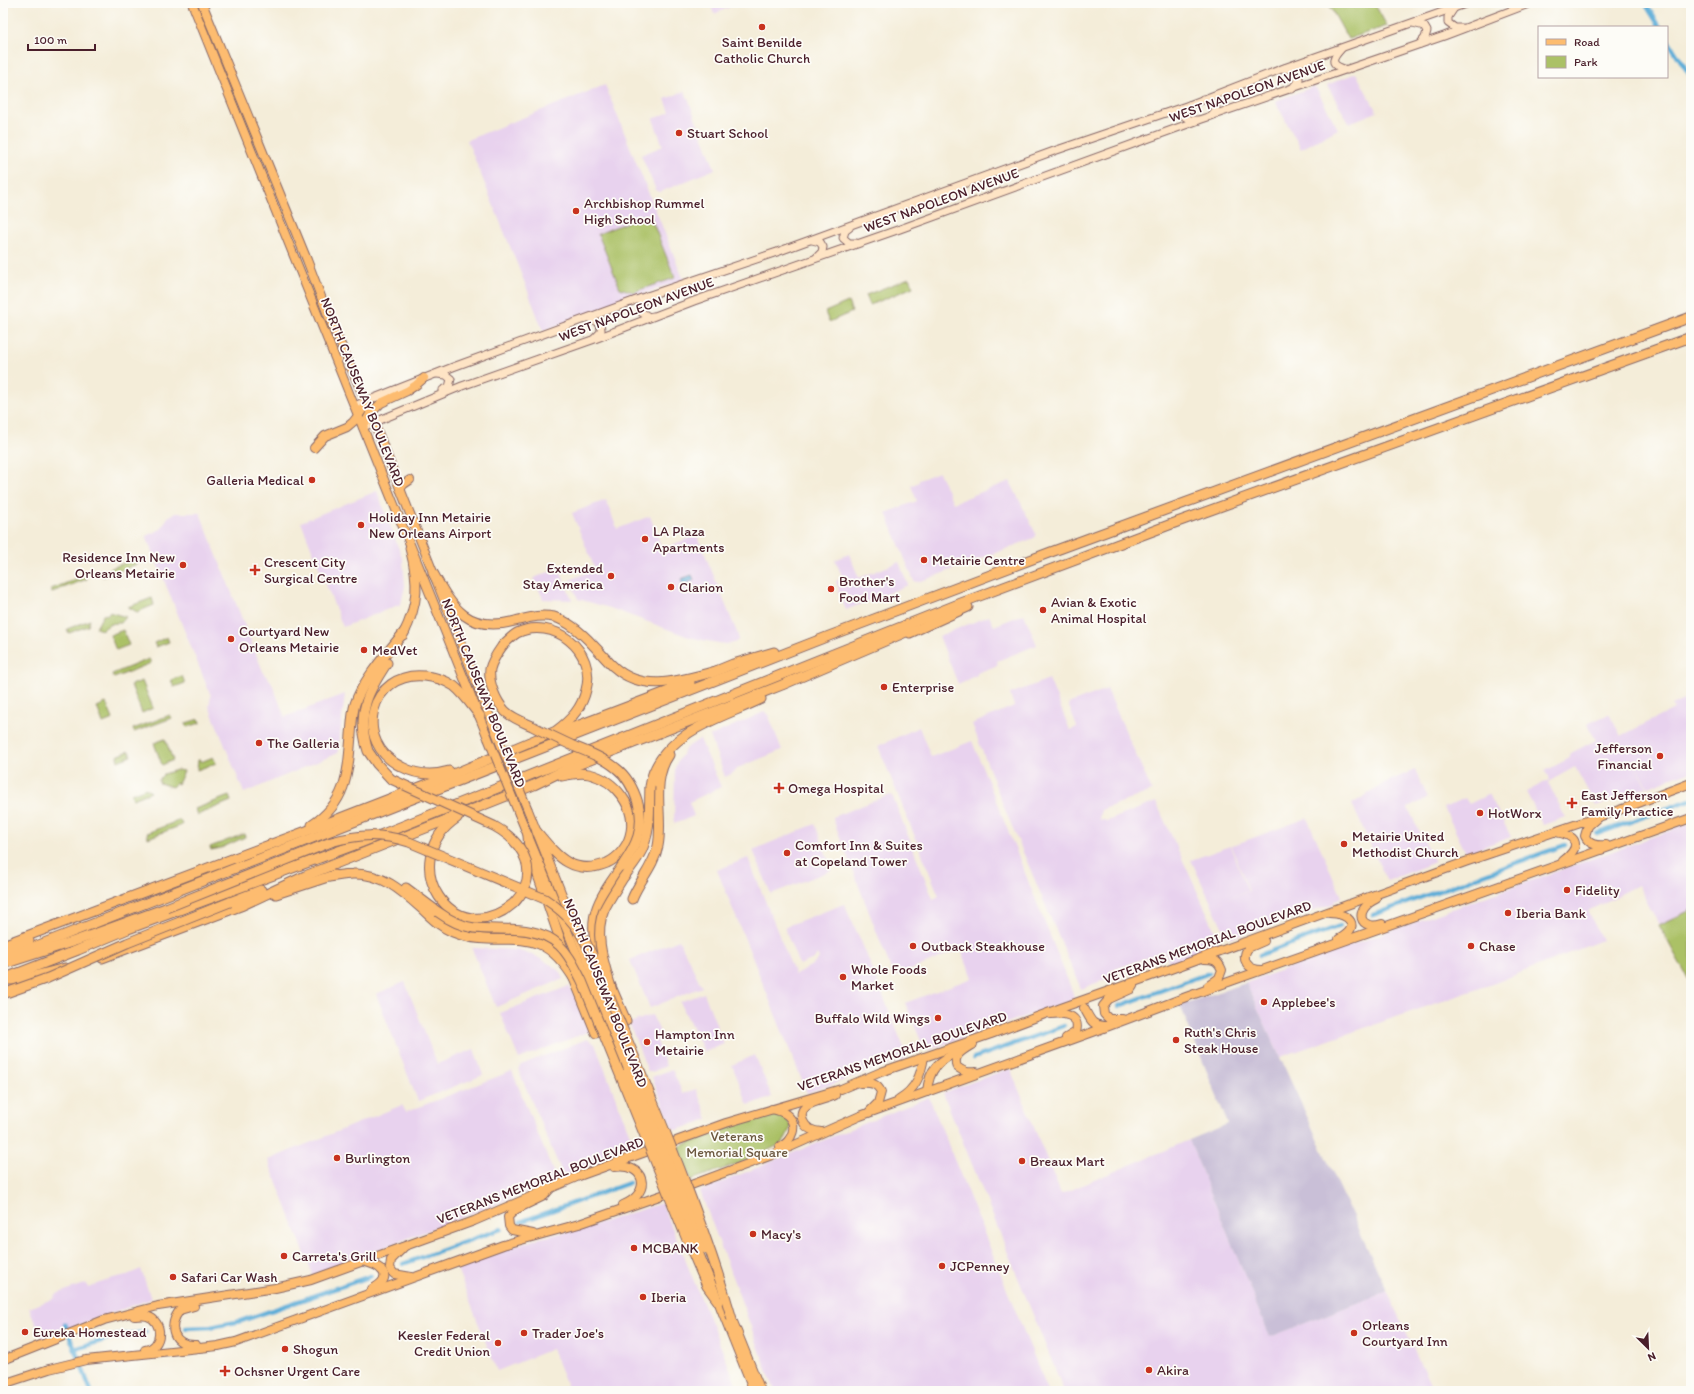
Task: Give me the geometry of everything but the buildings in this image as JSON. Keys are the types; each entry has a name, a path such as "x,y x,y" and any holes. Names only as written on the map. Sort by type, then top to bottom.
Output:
{"highway":[{"path":"3,959 830,636 1184,502 1691,317"},
{"path":"3,980 158,918 346,849 961,603 1176,523 1691,337"},
{"path":"410,548 417,583 414,608 405,631 365,701 362,715 362,730 368,751 377,764 391,779 494,826 509,834 522,851 528,871 524,888 514,903 500,912 485,918 475,918 457,913 449,908 438,897 432,884 429,868 434,844 447,826 464,812"},
{"path":"243,904 305,876 782,685 932,620 1039,578 1071,562"},
{"path":"433,572 447,599 454,607 470,619 486,624 496,625 536,615 553,617 576,629 614,668 631,679 656,684 670,683 716,671"},
{"path":"624,1033 602,955 600,926 604,910 638,858 645,842 649,823 650,787 654,770 667,751 680,739 719,718 968,606"},
{"path":"3,945 444,778 536,740 556,731 571,720 581,703 587,688 587,674 584,660 579,649 568,638 553,630 535,628 517,634 503,645 495,657 490,669 491,684 497,700 505,710 528,724 602,759 617,768 629,780 636,795 640,811 640,827 637,842 600,899 595,911 593,929 594,944 626,1022"},
{"path":"293,835 309,828 323,818 336,804 344,788 348,774 355,704 362,689 405,631"},
{"path":"536,740 561,733 732,664 830,636"},
{"path":"474,765 440,774 422,774 394,764 384,756 374,739 371,721 373,710 382,693 400,679 413,675 438,678 454,686 467,699 480,716"},
{"path":"632,899 636,888 656,856 660,834 659,784 666,759 680,739"},
{"path":"534,785 572,774 588,774 601,778 613,786 628,805 632,820 630,836 624,850 612,861 597,867 580,868 567,862 532,834 529,849 549,898 575,980 596,1033"},
{"path":"3,964 75,941 166,908 331,842 353,836 373,835 392,837 409,842 545,899 572,920 582,934 594,959 697,1214 732,1319"},
{"path":"3,994 48,978 127,943 230,902 334,858 346,849"},
{"path":"3,980 19,980 101,958 243,904 344,872 358,869 387,876 438,912 458,923 473,928 530,931 546,936 558,944 570,957 582,981 688,1242 707,1286 718,1301"},
{"path":"329,877 364,874 389,882 400,889 442,926 453,932 483,938 521,939 537,943 550,949 559,957 575,980"},
{"path":"3,953 109,906"}],"main road":[{"name":"NORTH CAUSEWAY BOULEVARD","path":"192,3 363,427 410,548 419,565 480,716 532,834 561,894 602,994 629,1072 718,1301 761,1391"},
{"name":"NORTH CAUSEWAY BOULEVARD","path":"202,3 328,315 366,402 464,651 532,834"},
{"name":"WEST NAPOLEON AVENUE","path":"354,406 424,378 647,296 812,240 1054,151 1189,105 1284,68 1468,3"},
{"name":"WEST NAPOLEON AVENUE","path":"372,418 408,408 484,378 1199,120 1347,70 1531,3"},
{"path":"1455,8 1448,17 1448,23 1455,28 1464,28"},
{"path":"1413,23 1424,26 1427,31 1425,38 1420,44"},
{"path":"1341,49 1334,57 1334,63 1336,66 1347,70"},
{"path":"1284,68 1296,71 1299,75 1299,80 1292,89"},
{"path":"1203,99 1215,104 1216,110 1211,117"},
{"path":"1189,105 1185,109 1184,116 1190,120 1199,120"},
{"path":"852,225 845,231 843,238 849,243 856,244"},
{"path":"812,240 820,242 823,247 822,252 817,258"},
{"path":"647,296 641,303 641,312 649,316 657,316"},
{"path":"589,318 598,322 601,328 598,335 592,340"},
{"path":"408,408 412,403 449,387 451,379 449,376 436,374"},
{"path":"363,427 372,418 381,403 407,391 424,378"},
{"path":"314,448 325,436 347,427 358,416 366,402"},
{"path":"368,440 376,448 386,473 395,478"},
{"path":"385,483 394,486 401,491 404,484 410,480"},
{"name":"VETERANS MEMORIAL BOULEVARD","path":"3,1360 104,1320 118,1316 157,1307 218,1298 296,1283 362,1261 503,1210 552,1186 600,1168 726,1123 845,1087 924,1057 984,1037 1465,862 1689,785"},
{"path":"1600,816 1588,826 1585,836 1589,842 1598,846 1613,845"},
{"path":"3,1384 70,1363 86,1360 218,1346 236,1342 503,1245 596,1219 748,1164 868,1113 988,1071 1186,997 1408,919 1690,817"},
{"path":"1554,832 1567,834 1574,839 1575,843 1573,852 1558,865"},
{"path":"1407,884 1369,902 1362,910 1361,916 1364,921 1373,926 1408,919"},
{"name":"NORTH CAUSEWAY BOULEVARD","path":"549,898 674,1172 732,1319 754,1391"},
{"path":"1324,914 1330,913 1343,915 1349,919 1352,926 1348,933 1325,948"},
{"path":"1264,970 1255,970 1251,968 1245,961 1245,953 1248,948 1266,940 1275,931"},
{"path":"1186,997 1216,981 1221,974 1220,965 1213,959 1203,959 1190,962"},
{"path":"1135,1016 1110,1019 1104,1015 1102,1008 1106,1001 1131,989 1138,981"},
{"path":"602,994 620,1032 647,1078"},
{"path":"1084,1008 1093,1023 1100,1026 1111,1026"},
{"path":"1031,1019 1046,1015 1061,1014 1069,1015 1074,1018 1077,1023 1076,1032 1044,1049"},
{"path":"927,1092 932,1070 941,1061 984,1037"},
{"path":"969,1046 957,1055 955,1059 957,1068 969,1073 988,1071"},
{"path":"879,1109 887,1104 901,1099 914,1086 919,1078 924,1057"},
{"path":"821,1132 808,1128 803,1122 802,1109 806,1105 834,1096 845,1087 866,1082 873,1083 879,1087 881,1097 878,1103 868,1113"},
{"path":"748,1164 759,1156 783,1146 790,1139 793,1132 793,1125 790,1119 786,1114 772,1109"},
{"path":"596,1219 608,1210 629,1202 638,1196 642,1186 639,1174 630,1167 620,1166 600,1168"},
{"path":"540,1234 526,1234 512,1230 509,1226 508,1217 516,1210 544,1196 552,1186"},
{"path":"412,1243 394,1257 390,1263 390,1268 397,1276 416,1277"},
{"path":"361,1296 380,1285 384,1276 380,1267 362,1261"},
{"path":"218,1298 211,1303 186,1307 180,1310 173,1321 173,1328 178,1340 185,1344 194,1345 213,1342 218,1346"},
{"path":"114,1357 120,1353 149,1350 154,1347 159,1337 156,1323 146,1315 118,1316"}],"shaded area":[{"path":"710,3 739,3 714,14"},
{"path":"1356,73 1377,112 1349,123 1327,85"},
{"name":"Archbishop Rummel High School","path":"605,85 685,283 665,286 543,331 467,140"},
{"path":"1313,87 1316,88 1338,129 1301,149 1275,101"},
{"name":"Stuart School","path":"685,91 715,169 660,192 656,190 641,155 663,146 653,119 670,112 665,99"},
{"path":"939,472 953,503 1010,481 1036,534 1034,538 930,578 917,582 914,581 886,513 917,501 911,486 919,482 919,480"},
{"path":"377,491 403,560 405,586 401,604 343,627 301,522"},
{"path":"606,500 617,529 650,516 662,549 697,535 738,635 738,640 734,643 725,644 689,637 610,608 578,599 570,580 595,569 572,513"},
{"path":"175,513 200,513 264,674 271,681 285,717 345,694 338,753 244,793 209,706 211,696 146,536 161,529 168,517"},
{"path":"849,554 859,578 899,562 908,585 846,610 838,591 836,581 843,578 835,560"},
{"path":"559,568 572,600 543,599 534,578"},
{"path":"1024,614 1037,645 997,661 998,665 977,673 977,675 958,684 939,636 989,616 994,626"},
{"path":"1049,679 1070,730 1077,727 1068,704 1107,689 1152,791 1101,810 1099,819 1107,821 1156,802 1209,917 1219,941 1217,945 1204,952 1170,964 1164,951 1110,971 1111,977 1081,989 1003,805 972,724 1014,706 1010,694"},
{"path":"1691,697 1691,771 1648,787 1634,761 1647,787 1596,806 1575,767 1548,782 1565,817 1543,825 1526,792 1549,780 1545,771 1570,758 1569,754 1596,740 1587,724 1609,714 1621,736 1674,709 1672,705"},
{"path":"764,712 768,714 782,750 740,767 725,777 710,736"},
{"path":"919,727 931,757 972,741 1074,998 1068,1002 928,1050 924,1048 905,1003 972,978 961,949 894,977 833,819 833,817 892,795 933,899 939,896 878,746"},
{"path":"700,739 721,787 689,802 694,816 674,824 675,768 686,748"},
{"path":"1415,770 1428,798 1408,808 1435,862 1387,881 1352,804 1384,783"},
{"path":"1489,794 1511,837 1466,853 1444,808 1465,798 1469,804"},
{"path":"1307,818 1342,897 1334,901 1335,903 1234,937 1227,937 1191,860 1230,846 1248,891 1220,902 1249,891 1231,846"},
{"path":"1691,823 1691,910 1659,925 1638,885 1588,911 1602,940 1495,983 1280,1057 1246,983"},
{"path":"815,824 832,870 771,894 753,850"},
{"path":"748,858 795,975 815,963 819,958 817,954 814,959 799,965 784,927 844,904 861,941 908,1058 807,1093 717,870"},
{"path":"679,940 702,987 650,1008 630,960"},
{"path":"472,949 516,950 532,954 553,966 562,974 563,979 496,1007"},
{"path":"405,982 437,1064 474,1049 483,1075 418,1101 376,994"},
{"path":"1246,983 1387,1291 1270,1337 1189,1140 1228,1124 1180,1005"},
{"path":"569,986 592,1030 519,1059 500,1013"},
{"path":"704,993 724,1044 704,1052 680,1002"},
{"path":"652,1015 663,1038 657,1041 666,1066 652,1072 648,1072 630,1025 632,1022"},
{"path":"587,1039 595,1044 635,1148 634,1151 628,1154 566,1176 562,1173 518,1069 521,1065"},
{"path":"755,1055 772,1097 748,1105 732,1065"},
{"path":"1010,1068 1061,1194 1189,1140 1270,1337 1387,1291 1433,1391 1064,1391 943,1093"},
{"path":"672,1069 683,1094 696,1089 708,1119 677,1130 673,1129 652,1077"},
{"path":"512,1071 557,1181 313,1275 268,1160 402,1105 406,1112"},
{"path":"929,1097 1048,1391 775,1391 700,1191"},
{"path":"662,1203 739,1391 569,1391 552,1349 497,1371 456,1266 536,1239 591,1226"},
{"path":"141,1269 151,1299 42,1338 29,1308 55,1298 54,1295 86,1283 88,1288"}],"green space":[{"path":"1328,3 1374,3 1387,26 1348,39"},
{"path":"645,215 651,218 675,278 633,292 620,288 598,234"},
{"path":"909,278 913,287 870,305 866,295"},
{"path":"848,302 852,312 829,322 825,312"},
{"path":"135,559 137,564 103,577 101,572"},
{"path":"85,576 87,579 52,592 51,589"},
{"path":"152,598 154,605 137,612 128,607"},
{"path":"109,612 126,617 121,623 111,624 102,629 96,628 103,615 109,614"},
{"path":"90,620 88,626 69,633 67,629"},
{"path":"123,630 129,645 116,650 110,635"},
{"path":"167,637 169,642 156,647 154,643"},
{"path":"149,659 151,663 114,678 112,674"},
{"path":"182,676 185,683 174,687 171,680"},
{"path":"142,681 153,708 142,713 131,685"},
{"path":"106,703 113,719 103,723 97,707"},
{"path":"170,715 172,718 134,732 133,729"},
{"path":"199,719 200,723 187,727 186,723"},
{"path":"165,739 173,760 162,765 154,743"},
{"path":"129,751 131,756 118,761 117,756"},
{"path":"213,757 216,763 197,770 198,760 201,762"},
{"path":"177,770 184,771 178,784 176,783 172,787 159,783 159,779 164,774"},
{"path":"146,788 151,792 133,799 131,794"},
{"path":"229,796 231,801 197,815 195,809"},
{"path":"180,820 182,825 148,838 147,833"},
{"path":"244,834 245,837 221,848 211,850 210,847"},
{"path":"1691,910 1691,984 1659,925"},
{"name":"Veterans Memorial Square","path":"775,1112 785,1116 791,1127 783,1143 746,1161 691,1180 678,1147 736,1124"}],"water":[{"path":"692,575 694,580 683,585 681,579"}],"waterway":[{"path":"1645,3 1659,26"},
{"path":"1668,41 1691,77"},
{"path":"1597,834 1690,800"},
{"path":"1373,915 1565,845"},
{"path":"1260,955 1340,926"},
{"path":"1119,1006 1209,973"},
{"path":"974,1058 1064,1026"},
{"path":"520,1222 629,1183"},
{"path":"403,1264 501,1229"},
{"path":"186,1328 211,1327 241,1321 371,1276"},
{"path":"65,1324 91,1391"},
{"path":"75,1349 120,1335 146,1332"}],"place":[{"name":"Saint Benilde Catholic Church","path":"762,27"},
{"name":"Stuart School","path":"679,133"},
{"name":"Archbishop Rummel High School","path":"576,211"},
{"name":"Galleria Medical","path":"312,480"},
{"name":"Holiday Inn Metairie New Orleans Airport","path":"361,525"},
{"name":"LA Plaza Apartments","path":"645,539"},
{"name":"Metairie Centre","path":"924,560"},
{"name":"Residence Inn New Orleans Metairie","path":"183,565"},
{"name":"Crescent City Surgical Centre","path":"255,570"},
{"name":"Extended Stay America","path":"611,576"},
{"name":"Clarion","path":"671,587"},
{"name":"Brother's Food Mart","path":"831,589"},
{"name":"Avian & Exotic Animal Hospital","path":"1043,610"},
{"name":"Courtyard New Orleans Metairie","path":"231,639"},
{"name":"MedVet","path":"364,650"},
{"name":"Enterprise","path":"884,687"},
{"name":"The Galleria","path":"259,743"},
{"name":"Jefferson Financial","path":"1660,756"},
{"name":"Omega Hospital","path":"779,788"},
{"name":"East Jefferson Family Practice","path":"1572,803"},
{"name":"HotWorx","path":"1480,813"},
{"name":"Metairie United Methodist Church","path":"1344,844"},
{"name":"Comfort Inn & Suites at Copeland Tower","path":"787,853"},
{"name":"Fidelity","path":"1567,890"},
{"name":"Iberia Bank","path":"1508,913"},
{"name":"Outback Steakhouse","path":"913,946"},
{"name":"Chase","path":"1471,946"},
{"name":"Whole Foods Market","path":"843,977"},
{"name":"Applebee's","path":"1264,1002"},
{"name":"Buffalo Wild Wings","path":"938,1018"},
{"name":"Ruth's Chris Steak House","path":"1176,1040"},
{"name":"Hampton Inn Metairie","path":"647,1042"},
{"name":"Burlington","path":"337,1158"},
{"name":"Breaux Mart","path":"1022,1161"},
{"name":"Macy's","path":"753,1234"},
{"name":"MCBANK","path":"634,1248"},
{"name":"Carreta's Grill","path":"284,1256"},
{"name":"JCPenney","path":"942,1266"},
{"name":"Safari Car Wash","path":"173,1277"},
{"name":"Iberia","path":"643,1297"},
{"name":"Eureka Homestead","path":"25,1332"},
{"name":"Trader Joe's","path":"524,1333"},
{"name":"Orleans Courtyard Inn","path":"1354,1333"},
{"name":"Keesler Federal Credit Union","path":"498,1343"},
{"name":"Shogun","path":"285,1349"},
{"name":"Akira","path":"1149,1370"},
{"name":"Ochsner Urgent Care","path":"225,1371"}]}
